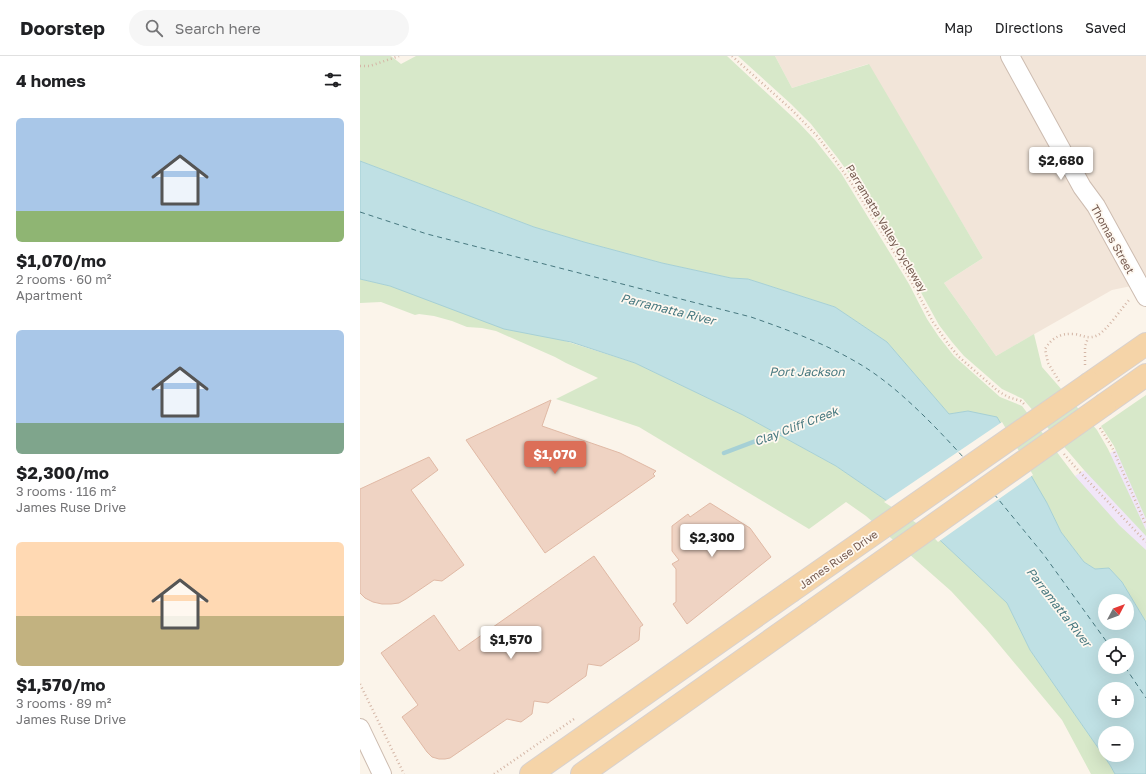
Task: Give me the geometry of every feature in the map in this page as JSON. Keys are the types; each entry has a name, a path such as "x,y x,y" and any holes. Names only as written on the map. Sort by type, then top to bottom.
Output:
{"main road":[{"name":"James Ruse Drive","path":"531,774 790,592 1086,376 1146,344"},
{"path":"582,774 1146,375"}],"street":[{"name":"Thomas Street","path":"1010,56 1082,187 1096,206 1138,298"},
{"path":"360,728 382,774"}],"path":[{"path":"360,66 370,66 399,56"},
{"name":"Parramatta Valley Cycleway","path":"732,56 805,123 834,157 886,238 933,322 949,345 960,357 998,391 1008,397 1021,401 1026,406"},
{"path":"1059,381 1048,363 1045,349 1050,341 1059,335 1074,334 1088,338 1099,335 1138,298"},
{"path":"1086,376 1085,346 1088,338"},
{"path":"1099,428 1112,447 1146,525"},
{"path":"1064,453 1076,468 1146,542"},
{"path":"360,684 404,774"}],"shaded area":[{"path":"775,56 1146,56 1146,283 1112,290 996,356 944,283 983,258 868,64 792,88"},
{"path":"1146,430 1146,584 1075,476"}],"green space":[{"path":"360,56 391,56 401,64 416,56 727,56 799,123 815,140 841,173 909,284 927,319 954,356 1000,397 1022,406 1075,476 1119,525 1146,550 1146,622 1134,602 1134,594 1129,594 1122,582 1109,568 1095,569 1084,562 1061,532 1047,503 968,411 949,414 887,342 835,307 748,279 731,278 662,263 534,227 360,161"},
{"path":"738,56 775,56 792,88 869,64 983,258 944,283 996,356 1034,334 1042,367 1097,430 1108,449 1146,530 1146,536 1084,470 1023,399 1002,389 964,356 952,342 939,325 898,251 853,179 837,157 811,124"},
{"path":"360,279 390,286 635,363 743,415 836,466 928,529 1007,603 1030,650 1098,748 1098,762 1108,762 1115,774 1091,774 1062,720 987,630 951,591 866,516 846,502 809,529 639,427 556,399 598,378 496,331 467,327 434,316 419,314 415,315 381,302 360,303"},
{"path":"1146,395 1146,519 1114,446 1101,426"}],"water":[{"name":"Port Jackson","path":"360,161 534,227 662,263 731,278 748,279 835,307 887,342 949,414 968,411 997,417 1047,503 1061,532 1084,562 1095,569 1109,568 1122,582 1129,594 1098,594 1098,630 1134,630 1134,602 1146,622 1146,774 1115,774 1108,762 1134,762 1134,726 1098,726 1098,748 1030,650 1007,603 928,529 836,466 743,415 635,363 571,342 504,329 390,286 360,279"}],"pier":[{"path":"1002,422 1033,475 938,542 927,530 884,502"}],"building":[{"path":"551,400 542,426 620,453 656,471 653,474 655,476 545,553 466,440"},
{"path":"429,457 438,470 411,490 464,565 442,581 434,580 399,603 382,604 373,602 365,598 360,593 360,489"},
{"path":"710,503 750,528 771,557 687,624 673,604 676,602 676,569 672,564 679,560 672,551 672,526 688,514 690,517"},
{"path":"594,556 643,625 640,627 639,640 601,666 588,664 586,676 548,703 534,701 532,714 521,722 507,719 450,758 439,759 432,757 402,717 418,705 381,653 434,615 459,651"}],"waterway":[{"name":"Clay Cliff Creek","path":"724,453 782,431"}],"ferry route":[{"path":"360,212 427,234 751,317 806,337 858,363 886,382 914,406 964,458"},
{"path":"994,494 1044,555 1104,638"},
{"path":"1130,674 1146,698"}],"water label":[{"name":"Parramatta River","path":"668,309"},
{"name":"Parramatta River","path":"1059,607"}]}
